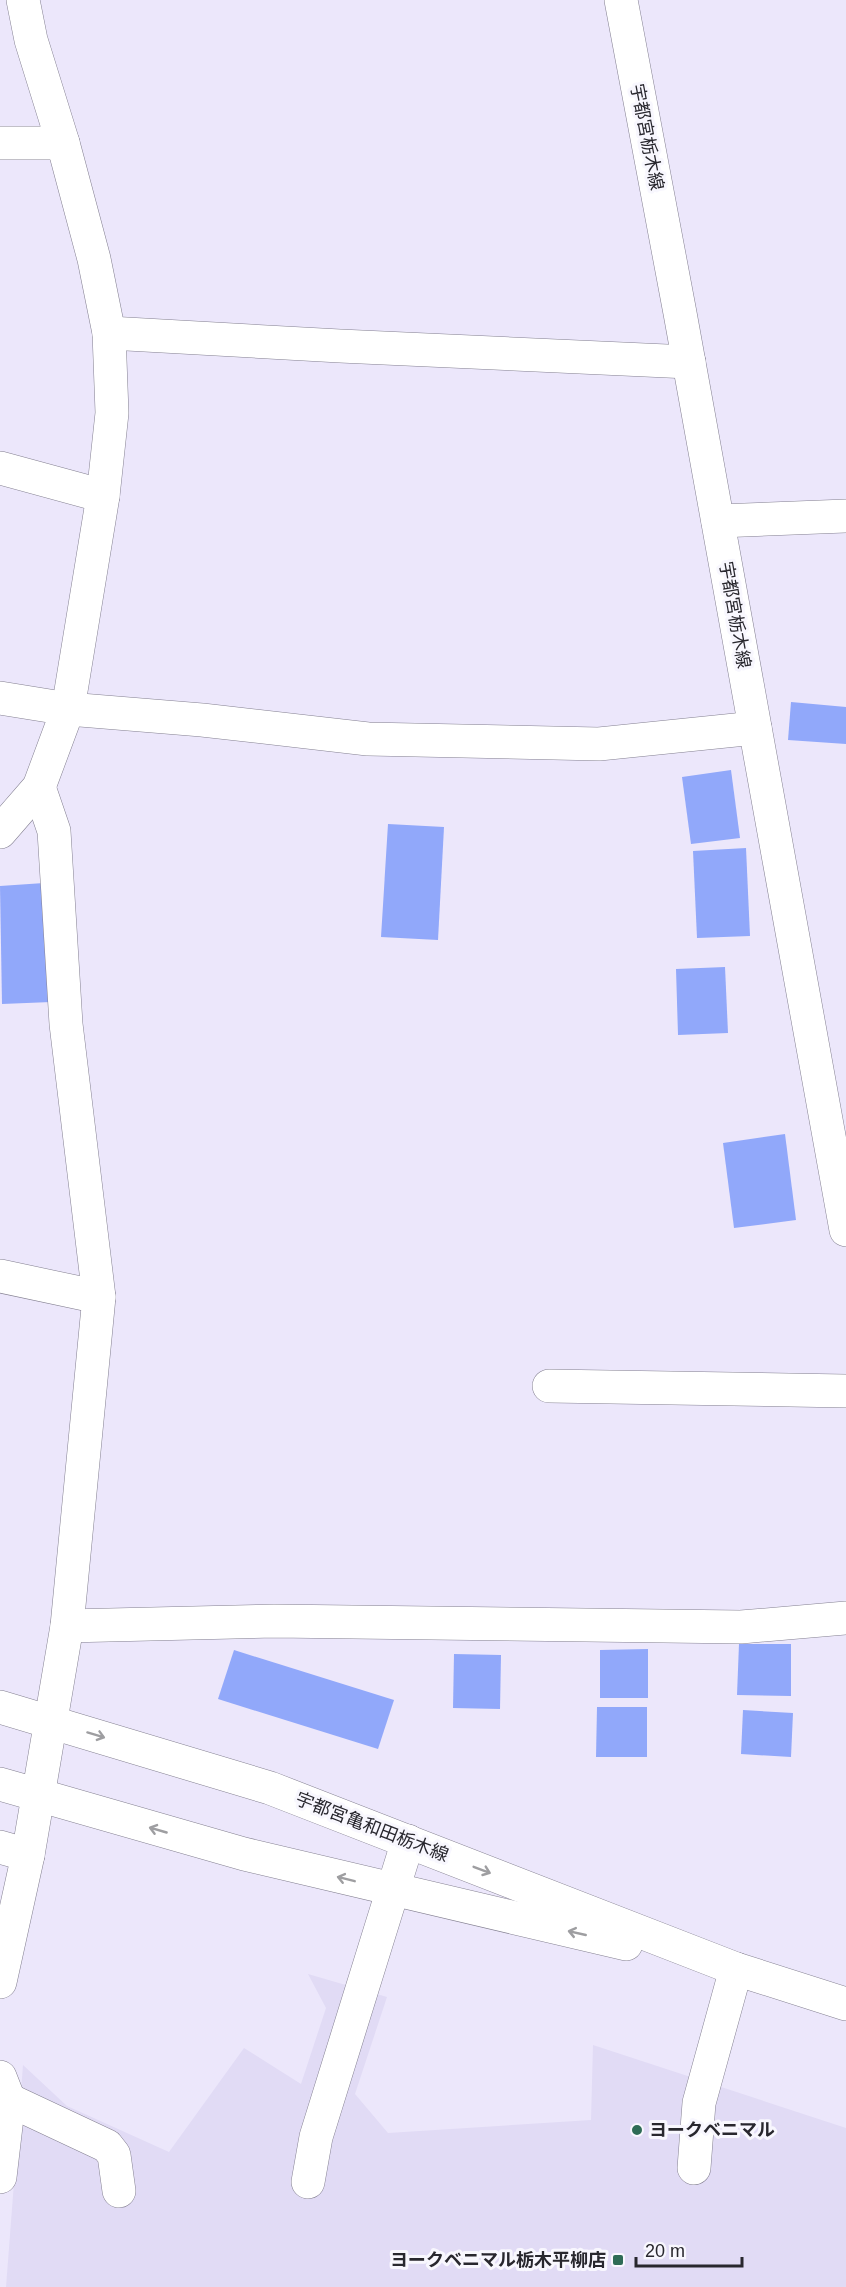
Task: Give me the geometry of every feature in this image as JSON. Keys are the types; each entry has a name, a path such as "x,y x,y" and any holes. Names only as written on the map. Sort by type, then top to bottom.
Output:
{"street":[{"path":"0,832 39,787 68,709 103,496 112,413 109,333 94,259 63,143 31,40 22,0"},
{"name":"宇都宮栃木線","path":"621,0 846,1230"},
{"path":"0,143 63,143"},
{"path":"109,333 689,362"},
{"path":"0,468 103,496"},
{"path":"718,521 846,516"},
{"path":"0,698 68,709 202,720 368,739 599,744 755,728"},
{"path":"0,1982 14,1851 39,1796 67,1626 99,1297 66,1024 54,831 39,787"},
{"path":"0,1276 99,1297"},
{"path":"549,1386 846,1391"},
{"path":"67,1626 274,1621 741,1627 846,1618"},
{"name":"宇都宮亀和田栃木線","path":"0,1707 270,1788 736,1969 846,2004"},
{"name":"宇都宮亀和田栃木線","path":"0,1784 244,1854 393,1891 736,1969"},
{"path":"308,2182 316,2137 408,1841"},
{"path":"694,2168 699,2103 736,1969"},
{"path":"0,2177 4,2088 107,2146 114,2155 119,2191"}],"shaded area":[{"name":"ヨークベニマル","path":"308,1974 387,1997 355,2094 388,2133 591,2120 593,2045 846,2128 846,2287 6,2287 23,2065 67,2106 169,2152 244,2048 301,2084 326,2008"}],"building":[{"path":"791,702 846,707 846,744 788,740"},
{"path":"731,770 740,838 691,844 682,777"},
{"path":"388,824 444,827 438,940 381,937"},
{"path":"746,848 750,936 697,938 693,851"},
{"path":"44,883 51,1002 2,1004 0,886"},
{"path":"725,967 728,1033 678,1035 676,969"},
{"path":"785,1134 796,1220 734,1228 723,1143"},
{"path":"739,1644 791,1644 791,1696 737,1695"},
{"path":"648,1649 648,1698 600,1698 600,1650"},
{"path":"234,1650 394,1700 378,1749 218,1699"},
{"path":"454,1654 501,1655 500,1709 453,1708"},
{"path":"597,1707 647,1707 647,1757 596,1757"},
{"path":"743,1710 793,1713 791,1757 741,1754"}],"place":[{"name":"ヨークベニマル","path":"637,2130"},
{"name":"ヨークベニマル栃木平柳店","path":"618,2260"}]}
